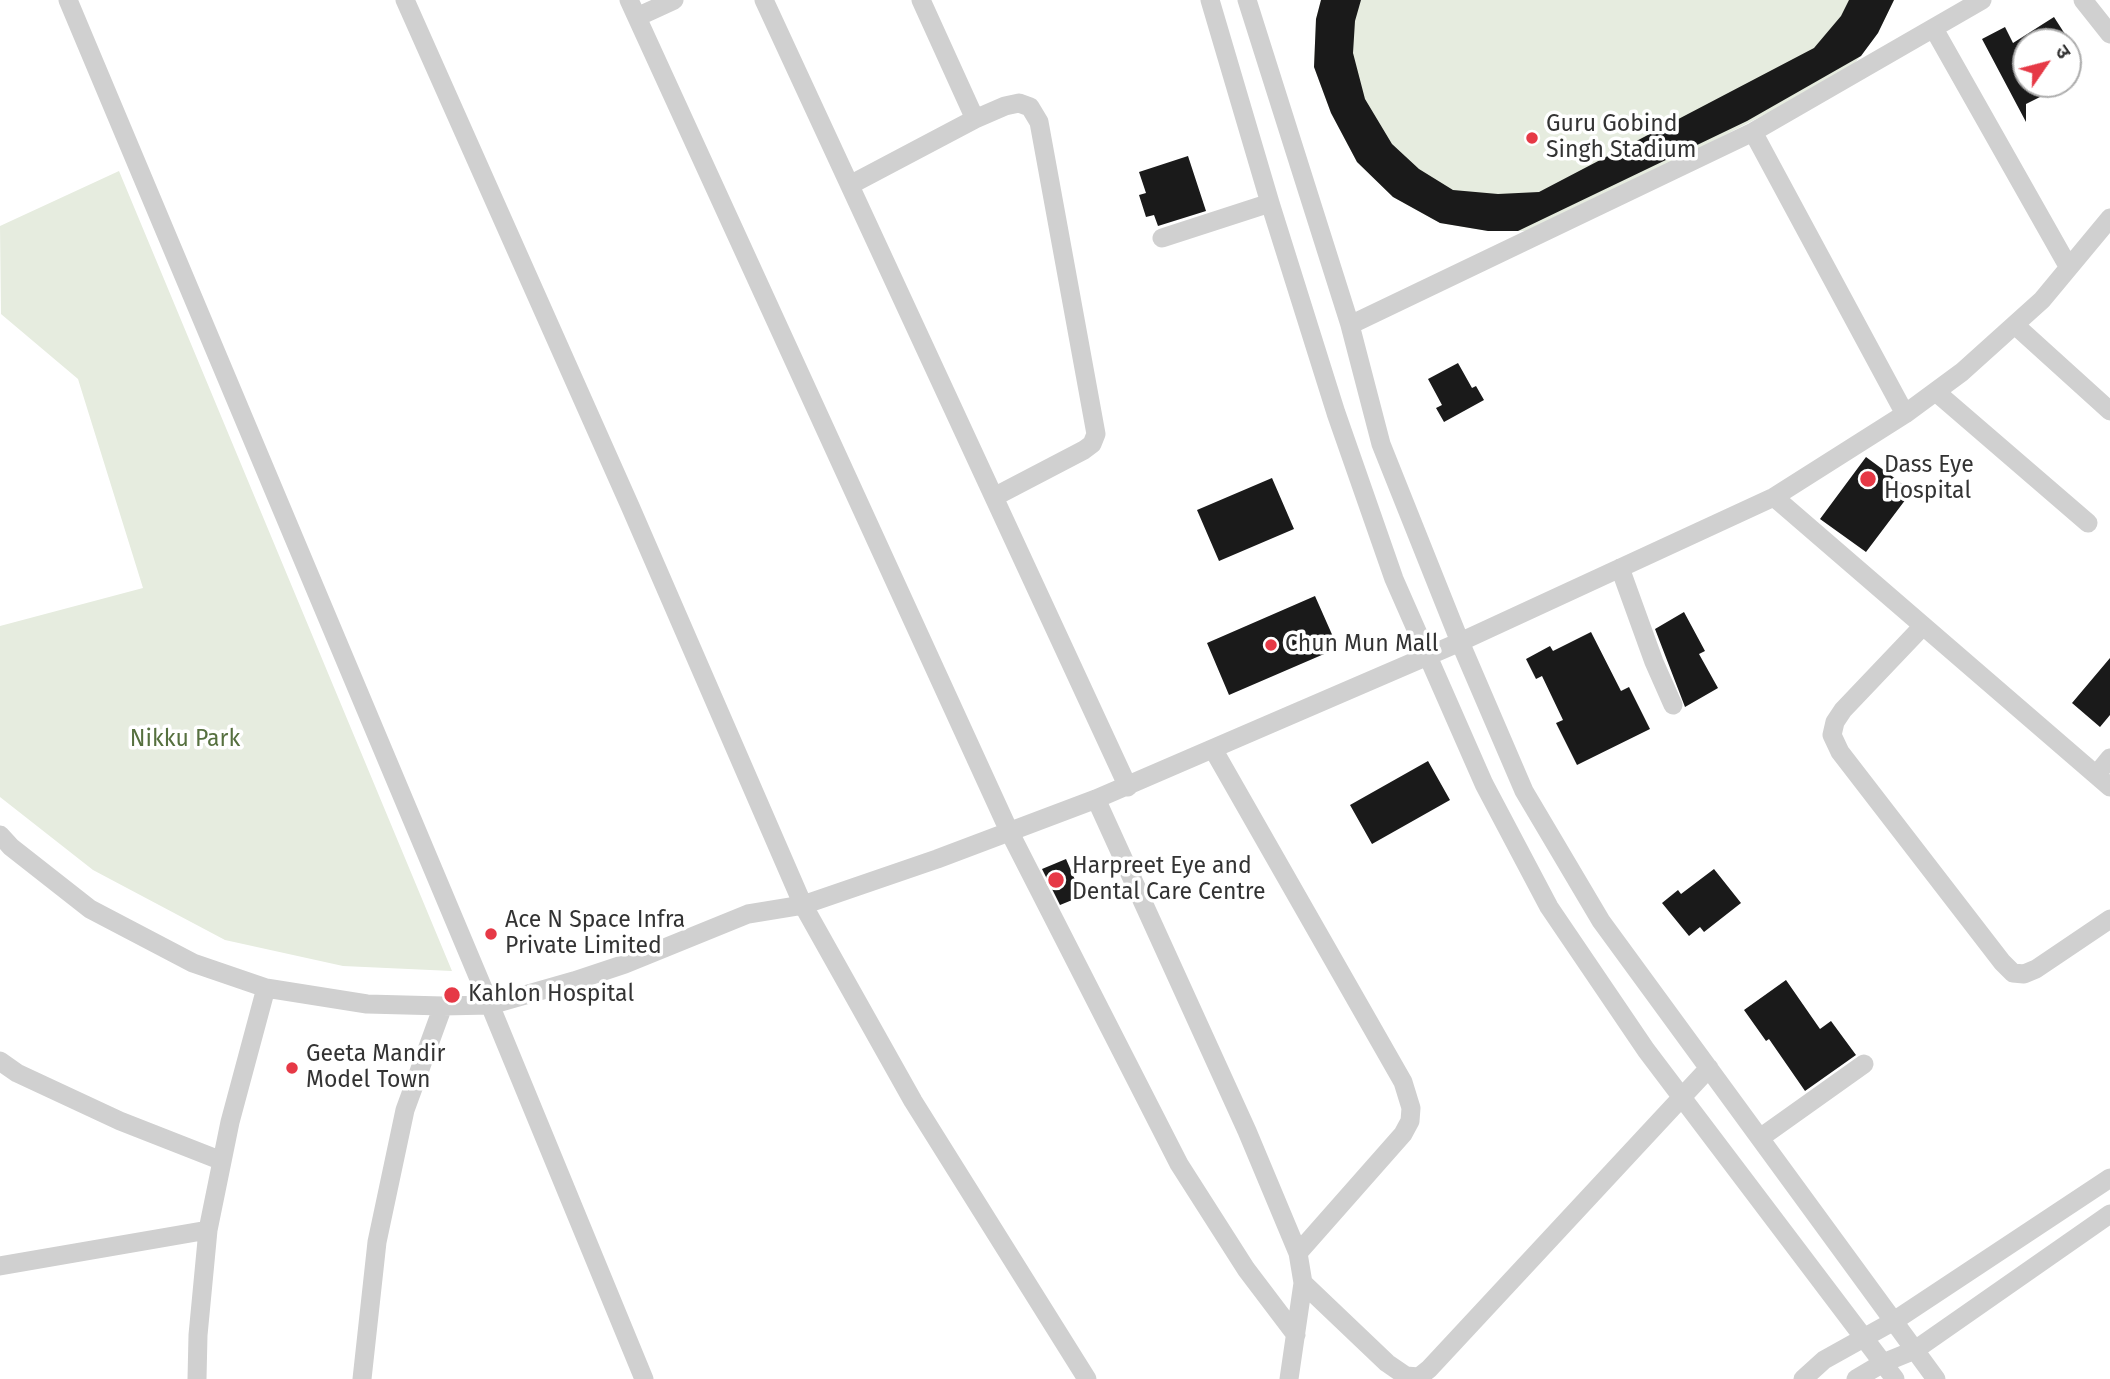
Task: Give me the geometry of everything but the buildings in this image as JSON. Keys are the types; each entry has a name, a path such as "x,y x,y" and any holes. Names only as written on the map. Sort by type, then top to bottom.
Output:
{"street":[{"path":"68,0 644,1379"},
{"path":"405,0 803,905 913,1101 1087,1379"},
{"path":"674,0 633,8 1009,831 1179,1164 1246,1269 1296,1335"},
{"path":"764,0 1128,787"},
{"path":"921,0 975,119"},
{"path":"1210,0 1270,203 1345,439 1394,579 1484,784 1549,907 1646,1050 1895,1379"},
{"path":"1247,0 1350,325 1381,444 1460,642 1524,791 1601,921 1936,1379"},
{"path":"1350,325 1753,132 1982,0"},
{"path":"2083,0 2110,34"},
{"path":"1934,29 2068,266"},
{"path":"850,185 975,119 1019,103 1030,107 1039,122 1096,435 1092,444 1084,450 994,497"},
{"path":"1753,132 1905,414"},
{"path":"1163,238 1270,203"},
{"path":"0,835 11,847 90,909 193,963 266,988 368,1004 490,1005 625,964 748,914 803,905 937,859 1128,787 1460,642 1774,497 1905,414 1962,372 2042,300 2110,218"},
{"path":"2015,325 2110,411"},
{"path":"1936,392 2088,523"},
{"path":"1774,497 2103,781 2110,758"},
{"path":"1620,568 1654,663 1673,705"},
{"path":"1922,626 1843,710 1835,722 1832,735 1840,752 2013,973 2024,974 2036,969 2110,919"},
{"path":"1213,749 1403,1082 1412,1108 1410,1121 1403,1135 1298,1252"},
{"path":"1096,799 1247,1131 1298,1252 1303,1283 1289,1379"},
{"path":"197,1379 198,1335 208,1230 230,1122 266,988"},
{"path":"362,1379 377,1242 405,1110 443,1006"},
{"path":"0,1061 17,1073 120,1121 222,1161"},
{"path":"1760,1138 1864,1064"},
{"path":"1303,1283 1387,1363 1406,1376 1419,1377 1709,1069"},
{"path":"1803,1379 1824,1360 1894,1321 2110,1178"},
{"path":"1856,1379 1883,1363 1914,1350 2110,1214"},
{"path":"0,1266 208,1230"}],"green space":[{"name":"Guru Gobind Singh Stadium","path":"1321,0 1894,0 1878,33 1849,71 1539,231 1488,231 1440,223 1393,197 1357,162 1331,113 1314,67 1316,19"},
{"name":"Nikku Park","path":"119,171 452,971 343,966 225,940 93,870 0,797 0,626 143,588 78,379 1,314 0,226"}],"place":[{"name":"Guru Gobind Singh Stadium","path":"1532,138"},
{"name":"Dass Eye Hospital","path":"1868,479"},
{"name":"Chun Mun Mall","path":"1271,645"},
{"name":"Harpreet Eye and Dental Care Centre","path":"1056,880"},
{"name":"Ace N Space Infra Private Limited","path":"491,934"},
{"name":"Kahlon Hospital","path":"452,995"},
{"name":"Geeta Mandir Model Town","path":"292,1068"}]}
